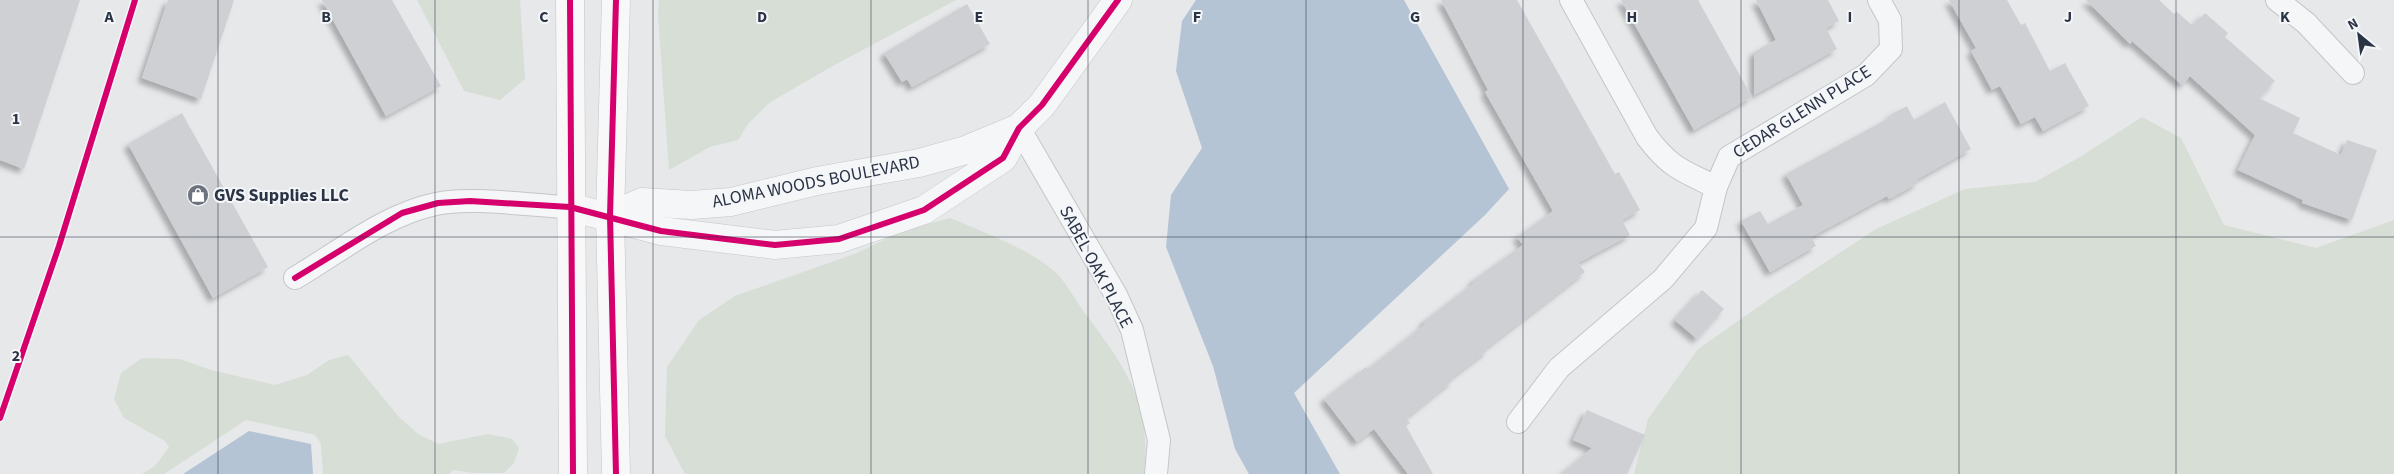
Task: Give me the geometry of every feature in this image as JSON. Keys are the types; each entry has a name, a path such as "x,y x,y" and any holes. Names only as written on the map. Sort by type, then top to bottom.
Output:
{"main road":[{"path":"570,0 573,474"},
{"path":"616,0 610,216 616,474"}],"street":[{"name":"ALOMA WOODS BOULEVARD","path":"570,207 661,231 775,245 839,239 924,210 1002,158 1019,128 1042,105 1118,0"},
{"path":"1571,0 1647,137 1672,166 1716,187"},
{"name":"CEDAR GLENN PLACE","path":"1518,422 1560,368 1664,279 1706,228 1716,187 1729,157 1866,75 1890,50 1890,20 1879,0"},
{"path":"2278,0 2306,23 2352,72"},
{"name":"ALOMA WOODS BOULEVARD","path":"610,216 642,202 691,204 731,202 817,180 919,164 966,150 1019,128"},
{"name":"SABEL OAK PLACE","path":"1019,128 1116,295 1132,330 1159,440 1156,474"},
{"path":"295,278 402,213 438,203 470,201 570,207"}],"shaded area":[{"path":"417,0 520,0 525,79 500,100 464,91"},
{"path":"659,0 956,0 829,68 769,103 748,124 738,140 710,147 669,170 658,15"},
{"path":"2142,117 2181,138 2224,225 2316,248 2394,220 2394,474 1634,474 1648,419 1698,349 1876,229 1965,189 2035,182 2080,157"},
{"path":"950,218 1019,248 1045,264 1063,281 1112,350 1132,387 1144,426 1144,474 685,474 665,436 667,367 699,320 735,296 857,253 902,231"},
{"path":"348,355 399,417 418,434 438,444 488,434 512,439 519,448 514,463 504,473 474,473 453,470 449,474 323,474 321,444 315,435 246,420 164,474 142,474 155,466 169,447 165,441 124,418 114,399 121,373 142,358 180,359 211,370 275,385 307,375 329,360"}],"water":[{"path":"1196,0 1404,0 1509,189 1485,215 1294,393 1340,474 1249,474 1235,449 1213,366 1166,247 1171,195 1202,148 1176,71 1182,21"},
{"path":"249,431 311,444 313,474 183,474"}],"building":[{"path":"0,0 80,0 24,169 0,160"},
{"path":"168,0 234,0 201,99 142,78"},
{"path":"322,0 392,0 441,86 386,116"},
{"path":"1441,0 1517,0 1615,174 1619,172 1640,210 1622,220 1630,235 1578,263 1585,272 1486,348 1488,350 1451,378 1453,380 1406,418 1410,423 1406,426 1433,474 1408,474 1374,429 1357,442 1324,399 1366,367 1368,369 1425,324 1423,322 1474,283 1472,281 1523,245 1517,237 1553,211 1485,92 1488,90"},
{"path":"1621,0 1698,0 1752,97 1694,130"},
{"path":"1756,0 1828,0 1839,21 1826,28 1837,49 1754,95 1754,52 1776,40"},
{"path":"1949,0 2007,0 2021,25 2025,23 2050,71 2065,63 2089,106 2043,131 2035,117 2021,124 2000,86 1992,90 1971,51 1976,48"},
{"path":"2086,0 2159,0 2174,14 2177,12 2193,26 2205,13 2228,33 2225,37 2275,81 2259,98 2300,118 2293,133 2341,155 2347,140 2377,150 2352,220 2302,203 2303,200 2238,170 2255,135 2190,76 2182,85 2132,41 2130,44"},
{"path":"967,4 990,44 912,87 907,79 902,82 884,53"},
{"path":"1945,102 1971,149 1916,180 1918,183 1889,199 1887,196 1811,237 1816,246 1770,272 1741,221 1760,211 1768,224 1803,205 1786,174 1891,117 1890,115 1907,106 1914,120"},
{"path":"182,113 268,267 213,298 128,144"},
{"path":"1702,290 1724,309 1697,339 1675,320"},
{"path":"1587,410 1645,435 1627,474 1561,474 1592,448 1573,440"}],"cycle path":[{"path":"0,418 59,246 135,0"},
{"path":"570,0 573,474"},
{"path":"616,0 610,216 616,474"},
{"path":"295,278 402,213 438,203 470,201 570,207 661,231 775,245 839,239 924,210 1003,158 1019,128 1042,105 1118,0"}],"place":[{"name":"GVS Supplies LLC","path":"198,195"}]}
